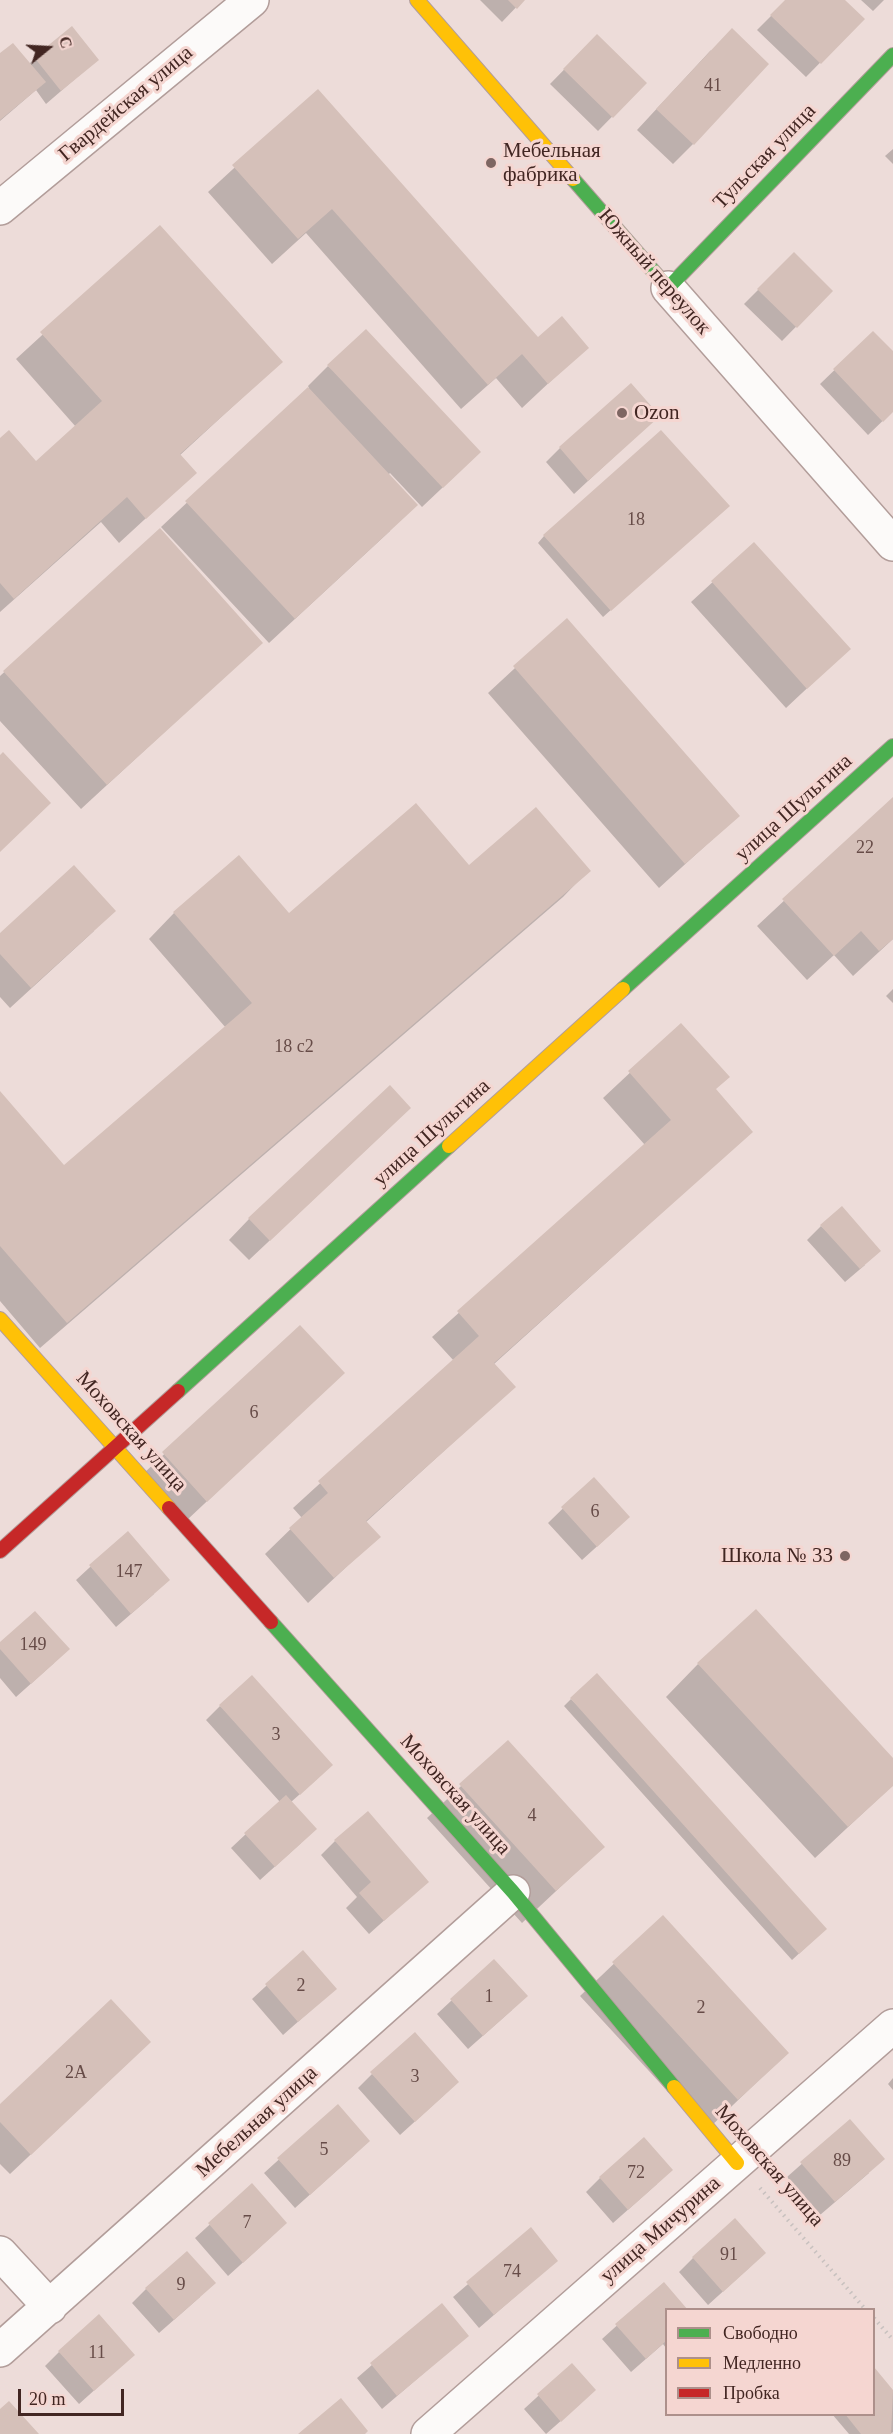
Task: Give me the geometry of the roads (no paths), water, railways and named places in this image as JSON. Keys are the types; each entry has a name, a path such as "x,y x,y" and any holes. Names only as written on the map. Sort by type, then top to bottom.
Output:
{"street":[{"name":"Гвардейская улица","path":"0,208 252,0"},
{"name":"Южный переулок","path":"417,0 893,544"},
{"name":"Тульская улица","path":"668,288 893,55"},
{"name":"улица Шульгина","path":"0,1551 893,746"},
{"name":"Моховская улица","path":"0,1318 513,1893 737,2163"},
{"name":"Мебельная улица","path":"0,2350 513,1893"},
{"name":"улица Мичурина","path":"428,2434 893,2026"},
{"path":"0,2253 50,2307"}],"place":[{"name":"Мебельная фабрика","path":"491,163"},
{"name":"Ozon","path":"622,413"},
{"name":"Школа № 33","path":"845,1556"}]}
